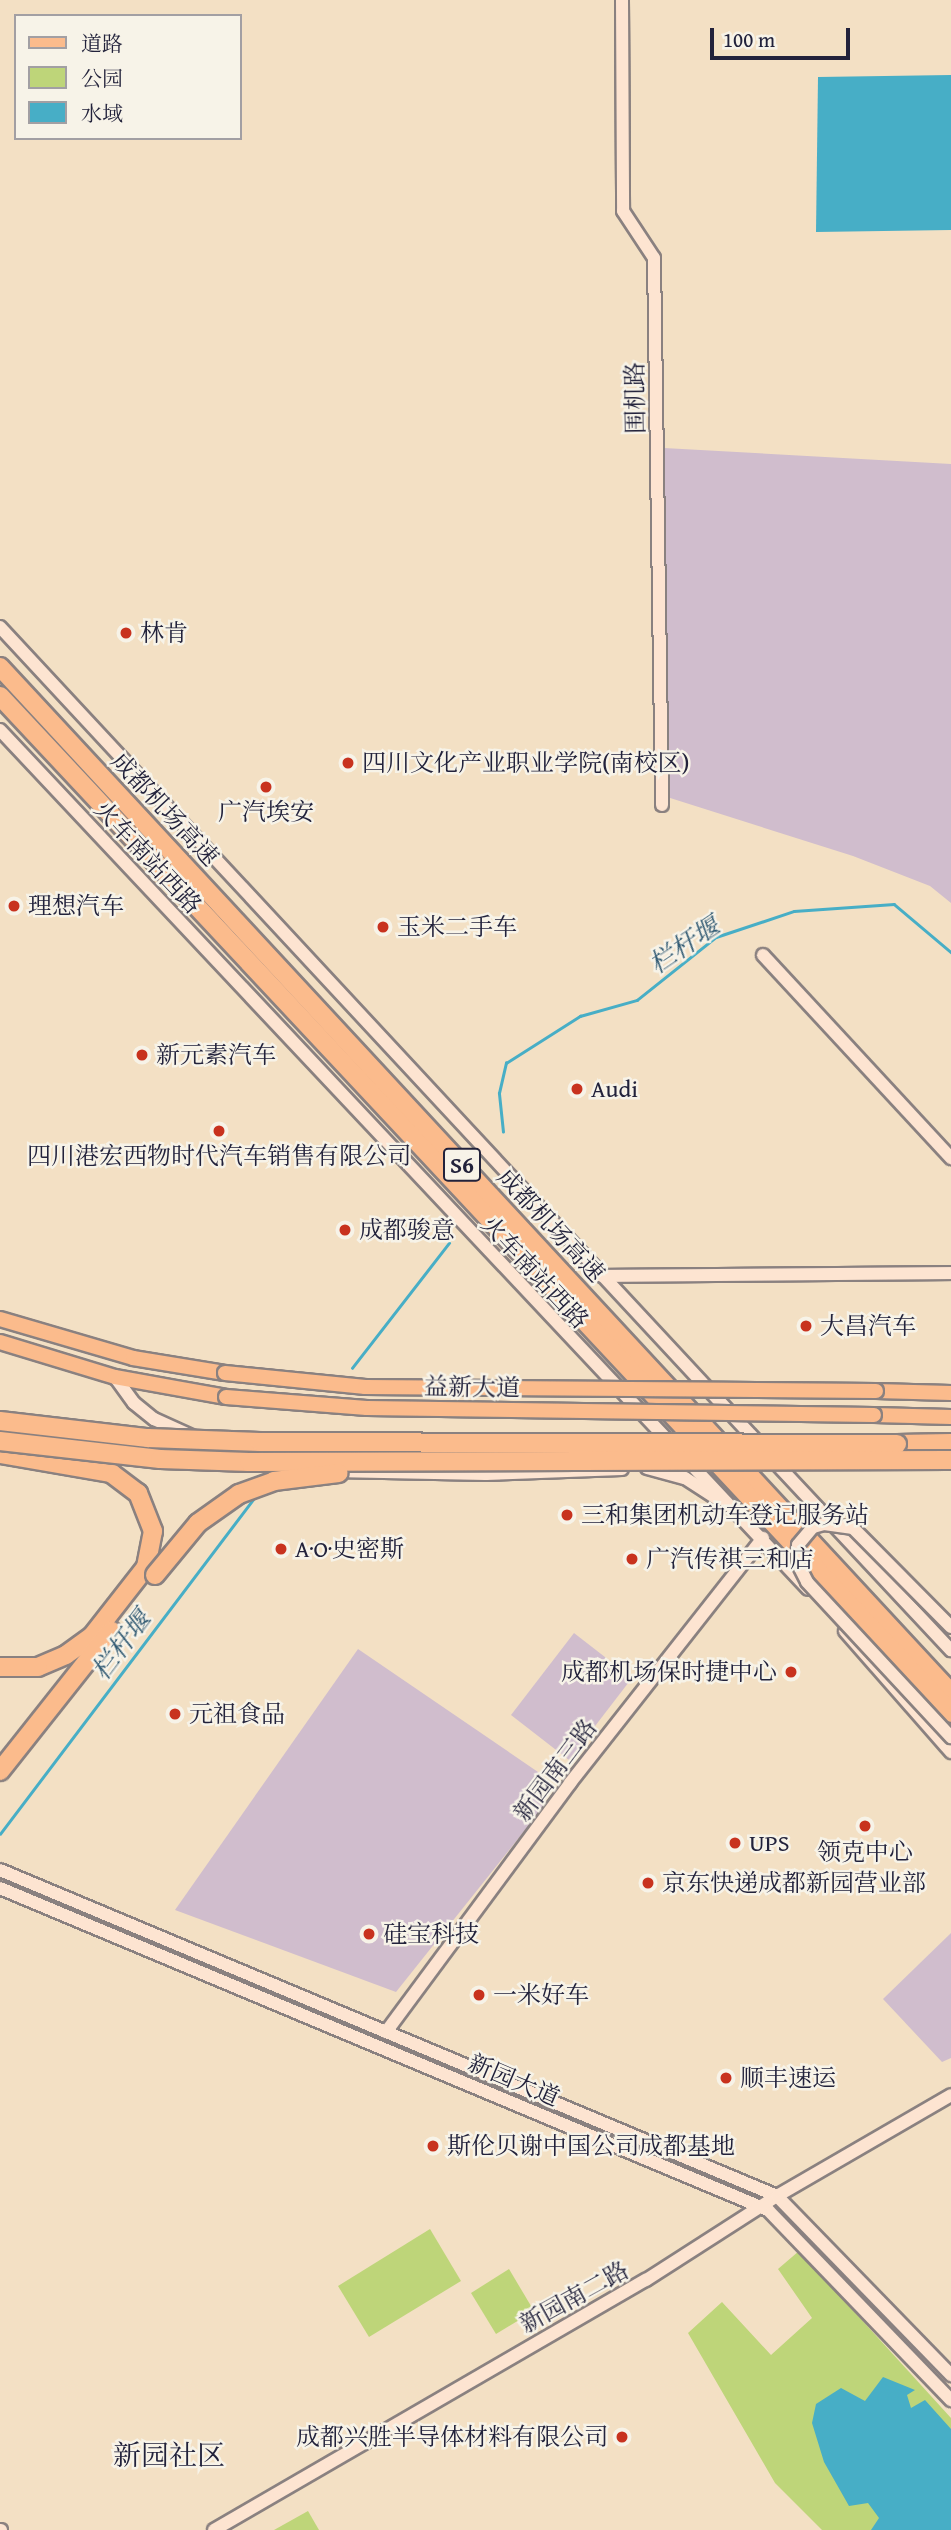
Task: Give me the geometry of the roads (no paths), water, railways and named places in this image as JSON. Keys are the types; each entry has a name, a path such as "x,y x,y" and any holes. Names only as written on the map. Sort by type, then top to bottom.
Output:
{"highway":[{"name":"成都机场高速","path":"0,667 920,1668 951,1713"},
{"name":"成都机场高速","path":"0,696 920,1668 951,1693"},
{"path":"0,1421 148,1438 371,1445 951,1443"},
{"path":"0,1441 160,1459 418,1465 951,1460"},
{"path":"0,1454 98,1468 123,1479 138,1493 152,1521 150,1571 0,1770"},
{"path":"0,1667 38,1667 83,1644 150,1571 198,1523 224,1502 253,1488 284,1480 418,1465"}],"main road":[{"name":"益新大道","path":"0,1319 133,1358 225,1373 365,1387 951,1393"},
{"name":"益新大道","path":"3,1344 115,1377 226,1397 368,1408 951,1418"}],"street":[{"name":"围机路","path":"622,0 623,211 654,258 662,805"},
{"path":"0,627 951,1650"},
{"name":"火车南站西路","path":"0,730 564,1334 763,1538 951,1752"},
{"path":"763,955 951,1158"},
{"path":"602,1276 951,1273"},
{"path":"115,1377 134,1403 154,1419 228,1455 307,1470 486,1474 657,1468 685,1478 735,1510"},
{"path":"951,1627 853,1528 824,1524 813,1527 798,1545 797,1562 807,1582 951,1737"},
{"name":"新园南三路","path":"386,2032 570,1783 763,1538"},
{"name":"新园大道","path":"0,1870 777,2196 951,2375"},
{"name":"新园大道","path":"0,1888 760,2206 951,2400"},
{"name":"新园南二路","path":"214,2530 646,2280 760,2206 951,2095"}],"water":[{"path":"951,75 951,230 816,232 818,77"},
{"path":"883,2377 915,2390 907,2395 911,2408 925,2400 951,2429 951,2530 871,2530 879,2518 868,2503 849,2506 824,2462 812,2423 816,2404 841,2388 865,2401"}],"waterway":[{"name":"栏杆堰","path":"503,1132 499,1093 506,1063 580,1016 637,1000 716,937 794,911 894,904 951,952"},
{"name":"栏杆堰","path":"352,1368 449,1243"},
{"name":"栏杆堰","path":"0,1834 256,1496"}],"place":[{"name":"林肯","path":"126,633"},
{"name":"四川文化产业职业学院(南校区)","path":"348,763"},
{"name":"广汽埃安","path":"266,787"},
{"name":"理想汽车","path":"14,906"},
{"name":"玉米二手车","path":"383,927"},
{"name":"新元素汽车","path":"142,1055"},
{"name":"Audi","path":"577,1089"},
{"name":"四川港宏西物时代汽车销售有限公司","path":"219,1131"},
{"name":"成都骏意","path":"345,1230"},
{"name":"大昌汽车","path":"806,1326"},
{"name":"三和集团机动车登记服务站","path":"567,1515"},
{"name":"A·O·史密斯","path":"281,1549"},
{"name":"广汽传祺三和店","path":"632,1559"},
{"name":"成都机场保时捷中心","path":"791,1672"},
{"name":"元祖食品","path":"175,1714"},
{"name":"领克中心","path":"865,1826"},
{"name":"UPS","path":"735,1843"},
{"name":"京东快递成都新园营业部","path":"648,1883"},
{"name":"硅宝科技","path":"369,1934"},
{"name":"一米好车","path":"479,1995"},
{"name":"顺丰速运","path":"726,2078"},
{"name":"斯伦贝谢中国公司成都基地","path":"433,2146"},
{"name":"成都兴胜半导体材料有限公司","path":"622,2437"}],"district":[{"name":"新园社区","path":"169,2455"}]}
